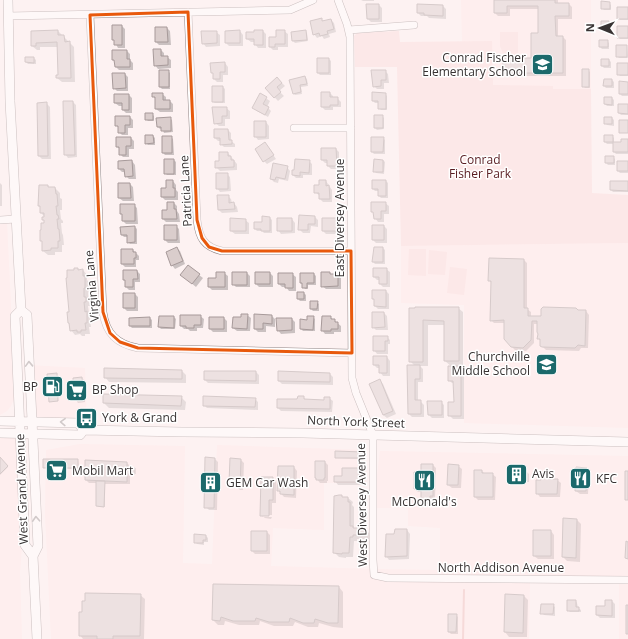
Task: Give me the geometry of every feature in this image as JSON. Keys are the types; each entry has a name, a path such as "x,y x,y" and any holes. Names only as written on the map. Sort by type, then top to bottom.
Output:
{"main road":[{"path":"8,0 21,310"},
{"name":"West Grand Avenue","path":"33,556 25,545 14,316 21,310 27,316 33,434 38,546 33,556 37,639"},
{"name":"North York Street","path":"0,421 78,423 84,430 373,434 628,442"},
{"name":"North York Street","path":"33,434 80,435 84,430"},
{"path":"0,433 33,434"}],"street":[{"path":"8,16 290,10 313,0"},
{"name":"East Diversey Avenue","path":"338,0 350,30 351,52 352,378 356,393 373,434"},
{"name":"Patricia Lane","path":"188,12 198,227 205,243 214,250 232,252 351,252"},
{"name":"Virginia Lane","path":"90,15 103,312 106,326 110,333 120,342 128,346 138,348 352,353"},
{"path":"350,30 414,25"},
{"path":"294,128 351,128"},
{"path":"0,220 16,219"},
{"name":"West Diversey Avenue","path":"373,434 372,560 374,575"},
{"name":"North Addison Avenue","path":"374,575 388,578 628,580"}],"highlighted area":[{"path":"188,12 197,220 202,238 209,247 222,251 351,251 352,353 138,348 120,342 110,333 103,312 90,15"}],"shaded area":[{"name":"Conrad Fischer Elementary School","path":"461,0 591,0 591,89 492,89 492,41 462,42"},
{"path":"7,222 15,390 14,399 11,406 7,411 0,415 0,223"},
{"name":"Churchville Middle School","path":"628,243 628,428 464,423 464,305 401,303 401,246"},
{"path":"27,365 85,368 87,426 29,424"},
{"path":"24,428 26,495 20,572 22,639 0,639 0,429"},
{"path":"80,444 185,446 183,563 212,564 217,445 366,450 366,483 324,483 324,530 273,528 271,566 377,569 440,570 440,528 408,526 408,508 373,508 380,451 628,456 628,639 619,639 619,582 530,582 529,639 51,639 45,514 46,450"}],"green space":[{"name":"Conrad Fisher Park","path":"399,31 400,42 492,41 493,85 553,86 553,89 591,89 592,193 628,195 628,243 401,246 397,67 355,67 354,36 357,33"},
{"path":"500,32 518,32 518,56 504,56 500,46"},
{"path":"409,249 426,249 426,276 408,275"},
{"path":"429,250 447,252 445,275 428,274"},
{"path":"450,267 467,269 464,295 447,293"}],"building":[{"path":"494,0 555,0 555,3 569,3 569,16 555,16 556,36 563,36 563,73 503,73 503,58 531,58 531,33 538,33 538,6 507,6 507,13 494,13"},
{"path":"601,1 610,2 610,9 601,9"},
{"path":"366,4 379,4 379,19 367,19"},
{"path":"417,4 443,5 443,16 417,13"},
{"path":"617,7 628,7 628,19 617,19"},
{"path":"322,18 322,21 331,19 334,29 327,31 328,34 320,36 319,33 313,35 310,21"},
{"path":"601,21 609,21 609,28 601,28"},
{"path":"112,25 122,25 122,45 114,45 114,40 112,40"},
{"path":"617,26 628,26 628,38 617,38"},
{"path":"155,27 167,27 168,42 155,42"},
{"path":"58,30 58,35 64,35 65,42 70,41 71,78 56,78 56,75 58,75 57,42 36,43 36,46 31,46 31,31"},
{"path":"240,30 240,43 225,43 225,31"},
{"path":"254,30 263,30 263,45 254,45 254,39 246,39 246,32 254,32"},
{"path":"276,30 285,30 285,44 275,44 275,47 269,47 269,37 276,37"},
{"path":"306,30 307,40 292,41 291,32"},
{"path":"201,31 217,31 217,43 202,44"},
{"path":"599,40 608,40 608,47 599,47"},
{"path":"616,45 627,45 627,57 616,57"},
{"path":"153,49 161,49 161,56 168,56 168,65 154,66"},
{"path":"112,50 127,50 127,59 130,59 130,67 115,67 114,60 112,60"},
{"path":"25,57 34,57 34,63 25,62"},
{"path":"317,58 329,58 329,73 317,73"},
{"path":"601,59 609,59 609,66 601,66"},
{"path":"225,62 225,72 220,72 220,79 213,79 210,63"},
{"path":"617,63 628,63 628,75 617,75"},
{"path":"582,69 589,69 589,87 582,87"},
{"path":"159,70 169,70 169,87 159,87"},
{"path":"371,70 386,70 386,80 381,80 381,86 373,87"},
{"path":"112,73 125,73 126,88 113,89"},
{"path":"305,76 307,84 300,85 301,92 293,94 289,80"},
{"path":"277,77 282,83 277,87 281,92 274,98 265,88"},
{"path":"604,79 612,79 612,86 603,86"},
{"path":"619,81 628,82 628,94 619,94"},
{"path":"212,86 223,86 223,102 212,102"},
{"path":"321,92 330,92 330,97 338,97 338,105 321,107"},
{"path":"372,92 386,93 386,109 378,109 378,101 372,101"},
{"path":"152,93 163,93 163,100 170,100 170,109 155,109 155,97 152,97"},
{"path":"260,93 267,97 263,104 269,107 265,115 252,108"},
{"path":"114,94 129,94 129,110 122,110 122,103 114,103"},
{"path":"604,97 612,97 612,105 604,104"},
{"path":"63,101 73,101 75,155 64,155"},
{"path":"47,102 48,156 38,156 37,103"},
{"path":"618,104 628,104 628,114 618,113"},
{"path":"212,107 227,107 227,116 222,116 222,123 214,124"},
{"path":"145,113 153,113 153,120 145,120"},
{"path":"374,115 383,115 383,128 374,128"},
{"path":"115,116 130,116 130,125 125,125 125,133 118,133 118,126 115,126"},
{"path":"171,117 171,131 161,131 161,127 157,127 156,118"},
{"path":"604,117 612,117 612,124 604,124"},
{"path":"619,120 628,120 628,133 619,133"},
{"path":"254,121 266,121 266,137 254,137"},
{"path":"214,129 228,129 229,140 232,140 232,144 220,145 220,138 214,138"},
{"path":"145,135 153,135 154,143 145,144"},
{"path":"604,135 613,135 613,142 604,142"},
{"path":"162,136 172,136 172,153 162,153"},
{"path":"116,137 131,137 131,146 126,146 126,155 119,155 119,147 116,147"},
{"path":"371,137 384,137 383,152 371,152"},
{"path":"621,139 628,139 628,152 613,152 613,142 621,142"},
{"path":"265,142 274,155 263,162 255,149"},
{"path":"321,148 336,148 337,166 327,166 327,160 321,160"},
{"path":"219,152 228,152 228,156 231,156 231,160 234,160 234,167 215,168 215,161 219,161"},
{"path":"605,156 614,156 614,163 605,163"},
{"path":"164,159 174,159 174,174 164,174"},
{"path":"295,159 310,160 309,173 300,172 300,176 292,175"},
{"path":"374,159 383,160 383,172 373,172"},
{"path":"132,160 133,176 125,177 124,169 118,169 118,161"},
{"path":"617,161 628,161 628,171 617,171"},
{"path":"273,163 288,166 285,179 276,177 275,180 270,179"},
{"path":"216,173 228,173 228,189 216,189"},
{"path":"166,180 173,180 175,197 161,197 161,188 166,188"},
{"path":"319,180 326,180 326,186 329,185 330,199 319,199 319,193 314,193 314,185 319,185"},
{"path":"372,180 386,180 386,196 378,196 378,189 372,189"},
{"path":"610,181 628,181 628,191 610,190"},
{"path":"118,183 130,183 131,198 118,198"},
{"path":"39,185 55,187 57,194 58,206 56,206 59,219 57,219 60,241 58,241 58,248 51,248 51,250 42,251 42,241 40,241 41,223 44,223 42,217 44,217 44,213 40,213 40,206 38,206"},
{"path":"217,195 229,195 229,203 234,202 235,209 218,210"},
{"path":"167,202 174,202 174,209 176,209 177,219 162,219 162,210 167,210"},
{"path":"371,202 386,202 386,211 381,211 381,219 374,219 373,212 371,212"},
{"path":"120,204 135,204 135,221 122,221"},
{"path":"299,215 315,216 315,224 308,224 308,230 298,230"},
{"path":"262,216 270,217 270,231 254,229 254,222 262,222"},
{"path":"230,218 246,219 246,231 230,231"},
{"path":"277,218 292,218 292,231 277,231"},
{"path":"322,218 338,218 338,231 322,231"},
{"path":"164,225 177,225 177,240 164,240"},
{"path":"372,225 384,225 384,240 372,240"},
{"path":"135,226 135,242 127,243 127,235 121,235 120,227"},
{"path":"177,247 183,261 171,266 166,252"},
{"path":"374,247 383,247 383,262 372,262"},
{"path":"121,249 133,249 133,252 136,252 134,264 121,264"},
{"path":"489,258 524,259 524,308 528,308 528,316 541,316 541,309 543,307 576,308 578,310 586,310 585,346 578,345 575,348 542,347 540,346 540,339 537,339 537,321 532,321 531,340 523,348 511,347 504,339 504,320 490,321 491,281 488,281"},
{"path":"188,265 200,274 192,284 180,275"},
{"path":"74,268 78,268 78,270 83,269 83,276 85,276 84,297 86,297 86,302 84,302 85,312 87,311 87,323 85,323 86,330 81,330 81,332 77,332 77,330 70,331 68,323 67,312 69,312 66,278 67,270 74,270"},
{"path":"373,268 387,268 387,284 379,284 379,277 373,277"},
{"path":"123,270 137,270 138,279 133,279 133,287 125,287"},
{"path":"216,272 225,272 225,287 208,287 208,278 216,278"},
{"path":"232,272 247,272 247,285 232,285"},
{"path":"255,272 270,272 270,284 255,284"},
{"path":"321,272 338,274 338,286 321,287"},
{"path":"278,273 293,273 293,288 285,288 285,284 278,284"},
{"path":"300,273 314,273 314,283 307,283 307,288 302,288 302,283 300,283"},
{"path":"372,290 386,290 386,307 374,306"},
{"path":"297,292 304,292 304,299 297,299"},
{"path":"123,293 135,293 135,308 123,308"},
{"path":"310,301 318,301 317,309 310,309"},
{"path":"459,307 459,361 444,361 444,321 423,320 423,362 409,362 409,308"},
{"path":"372,312 384,312 385,327 372,328"},
{"path":"241,314 248,314 247,329 232,328 233,317 241,317"},
{"path":"254,314 272,315 272,324 263,323 263,329 254,329"},
{"path":"180,315 201,315 201,325 194,325 194,328 180,326"},
{"path":"159,316 174,316 174,328 158,327"},
{"path":"307,316 314,316 313,330 300,329 300,319 307,320"},
{"path":"322,316 331,316 331,319 335,319 335,322 338,322 338,329 321,331"},
{"path":"150,317 150,326 129,326 129,318"},
{"path":"209,317 224,317 224,329 209,329"},
{"path":"276,318 292,318 292,330 277,331"},
{"path":"373,336 388,336 388,341 385,341 385,351 373,351"},
{"path":"373,356 387,356 387,373 379,373 379,365 373,365"},
{"path":"407,365 420,365 420,379 415,379 415,400 421,400 421,414 408,414"},
{"path":"448,366 461,366 461,416 448,416 448,402 454,402 453,381 448,381"},
{"path":"104,368 182,370 182,379 104,378"},
{"path":"204,371 256,371 256,381 204,380"},
{"path":"278,371 330,373 330,382 278,381"},
{"name":"BP","path":"57,373 58,401 49,402 47,374"},
{"name":"BP Shop","path":"82,377 83,399 74,400 74,394 71,394 73,378"},
{"path":"380,379 393,411 383,415 369,384"},
{"path":"103,394 182,396 181,406 103,403"},
{"path":"203,396 256,398 255,407 203,406"},
{"path":"298,396 304,396 304,399 324,400 324,397 330,397 330,409 277,408 277,399 297,399"},
{"path":"427,401 442,401 442,415 428,415"},
{"path":"335,451 364,452 364,458 335,458"},
{"path":"0,457 8,466 0,474"},
{"name":"GEM Car Wash","path":"205,457 215,458 214,508 204,508"},
{"path":"230,458 241,459 240,488 235,487 235,484 229,483"},
{"path":"43,459 78,459 78,468 43,468"},
{"path":"85,460 127,462 127,482 85,480"},
{"path":"315,461 325,461 324,480 316,480 315,478"},
{"name":"McDonald's","path":"421,464 433,464 433,496 430,496 430,501 421,501 421,489 414,489 414,472 421,473"},
{"path":"448,464 459,465 458,485 447,485"},
{"path":"278,466 294,466 294,495 280,494 280,491 277,491"},
{"name":"KFC","path":"576,467 587,468 586,491 575,491"},
{"path":"127,468 135,468 135,474 127,474"},
{"path":"342,468 361,468 361,482 334,482 334,476 342,476"},
{"name":"Avis","path":"509,469 526,470 526,479 508,478"},
{"path":"474,470 482,470 482,473 493,473 493,497 474,497"},
{"path":"625,471 628,471 628,500 625,500"},
{"path":"544,474 550,474 550,479 558,479 557,494 536,494 536,480 541,480 541,477 544,477"},
{"path":"261,477 273,477 273,500 269,500 269,516 260,516"},
{"path":"96,481 105,481 104,507 96,506"},
{"path":"342,495 342,497 348,497 348,502 350,502 350,526 353,526 353,528 365,528 364,535 353,535 353,537 350,537 349,553 342,554 333,553 334,496"},
{"path":"563,518 577,519 576,558 562,557"},
{"path":"395,529 407,529 407,556 385,557 386,534 394,534"},
{"path":"533,530 551,530 551,556 533,556"},
{"path":"251,531 267,531 267,551 251,551"},
{"path":"194,534 206,535 206,540 203,540 203,543 194,543"},
{"path":"626,541 628,542 628,559 625,558"},
{"path":"213,584 339,586 338,623 328,623 315,619 314,623 303,623 290,618 289,622 269,622 256,618 255,621 233,621 221,617 220,621 212,620"},
{"path":"85,593 141,594 140,636 113,636 113,639 97,639 97,636 79,636 79,612 82,612 82,601 85,601"},
{"path":"505,594 524,595 523,633 504,632"},
{"path":"567,600 576,600 576,607 579,607 579,611 567,611"},
{"path":"605,600 612,600 612,616 596,615 596,606 605,606"},
{"path":"541,604 554,604 553,614 540,614"},
{"path":"626,605 628,605 628,634 626,634"},
{"path":"448,614 457,614 456,632 448,632"}],"waterway":[{"path":"463,639 464,590"}],"place":[{"name":"Conrad Fischer Elementary School","path":"542,65"},
{"name":"Churchville Middle School","path":"546,364"},
{"name":"BP","path":"53,387"},
{"name":"BP Shop","path":"77,390"},
{"name":"York & Grand","path":"86,418"},
{"name":"Mobil Mart","path":"56,471"},
{"name":"Avis","path":"517,474"},
{"name":"KFC","path":"581,479"},
{"name":"McDonald's","path":"424,481"},
{"name":"GEM Car Wash","path":"210,483"}]}
